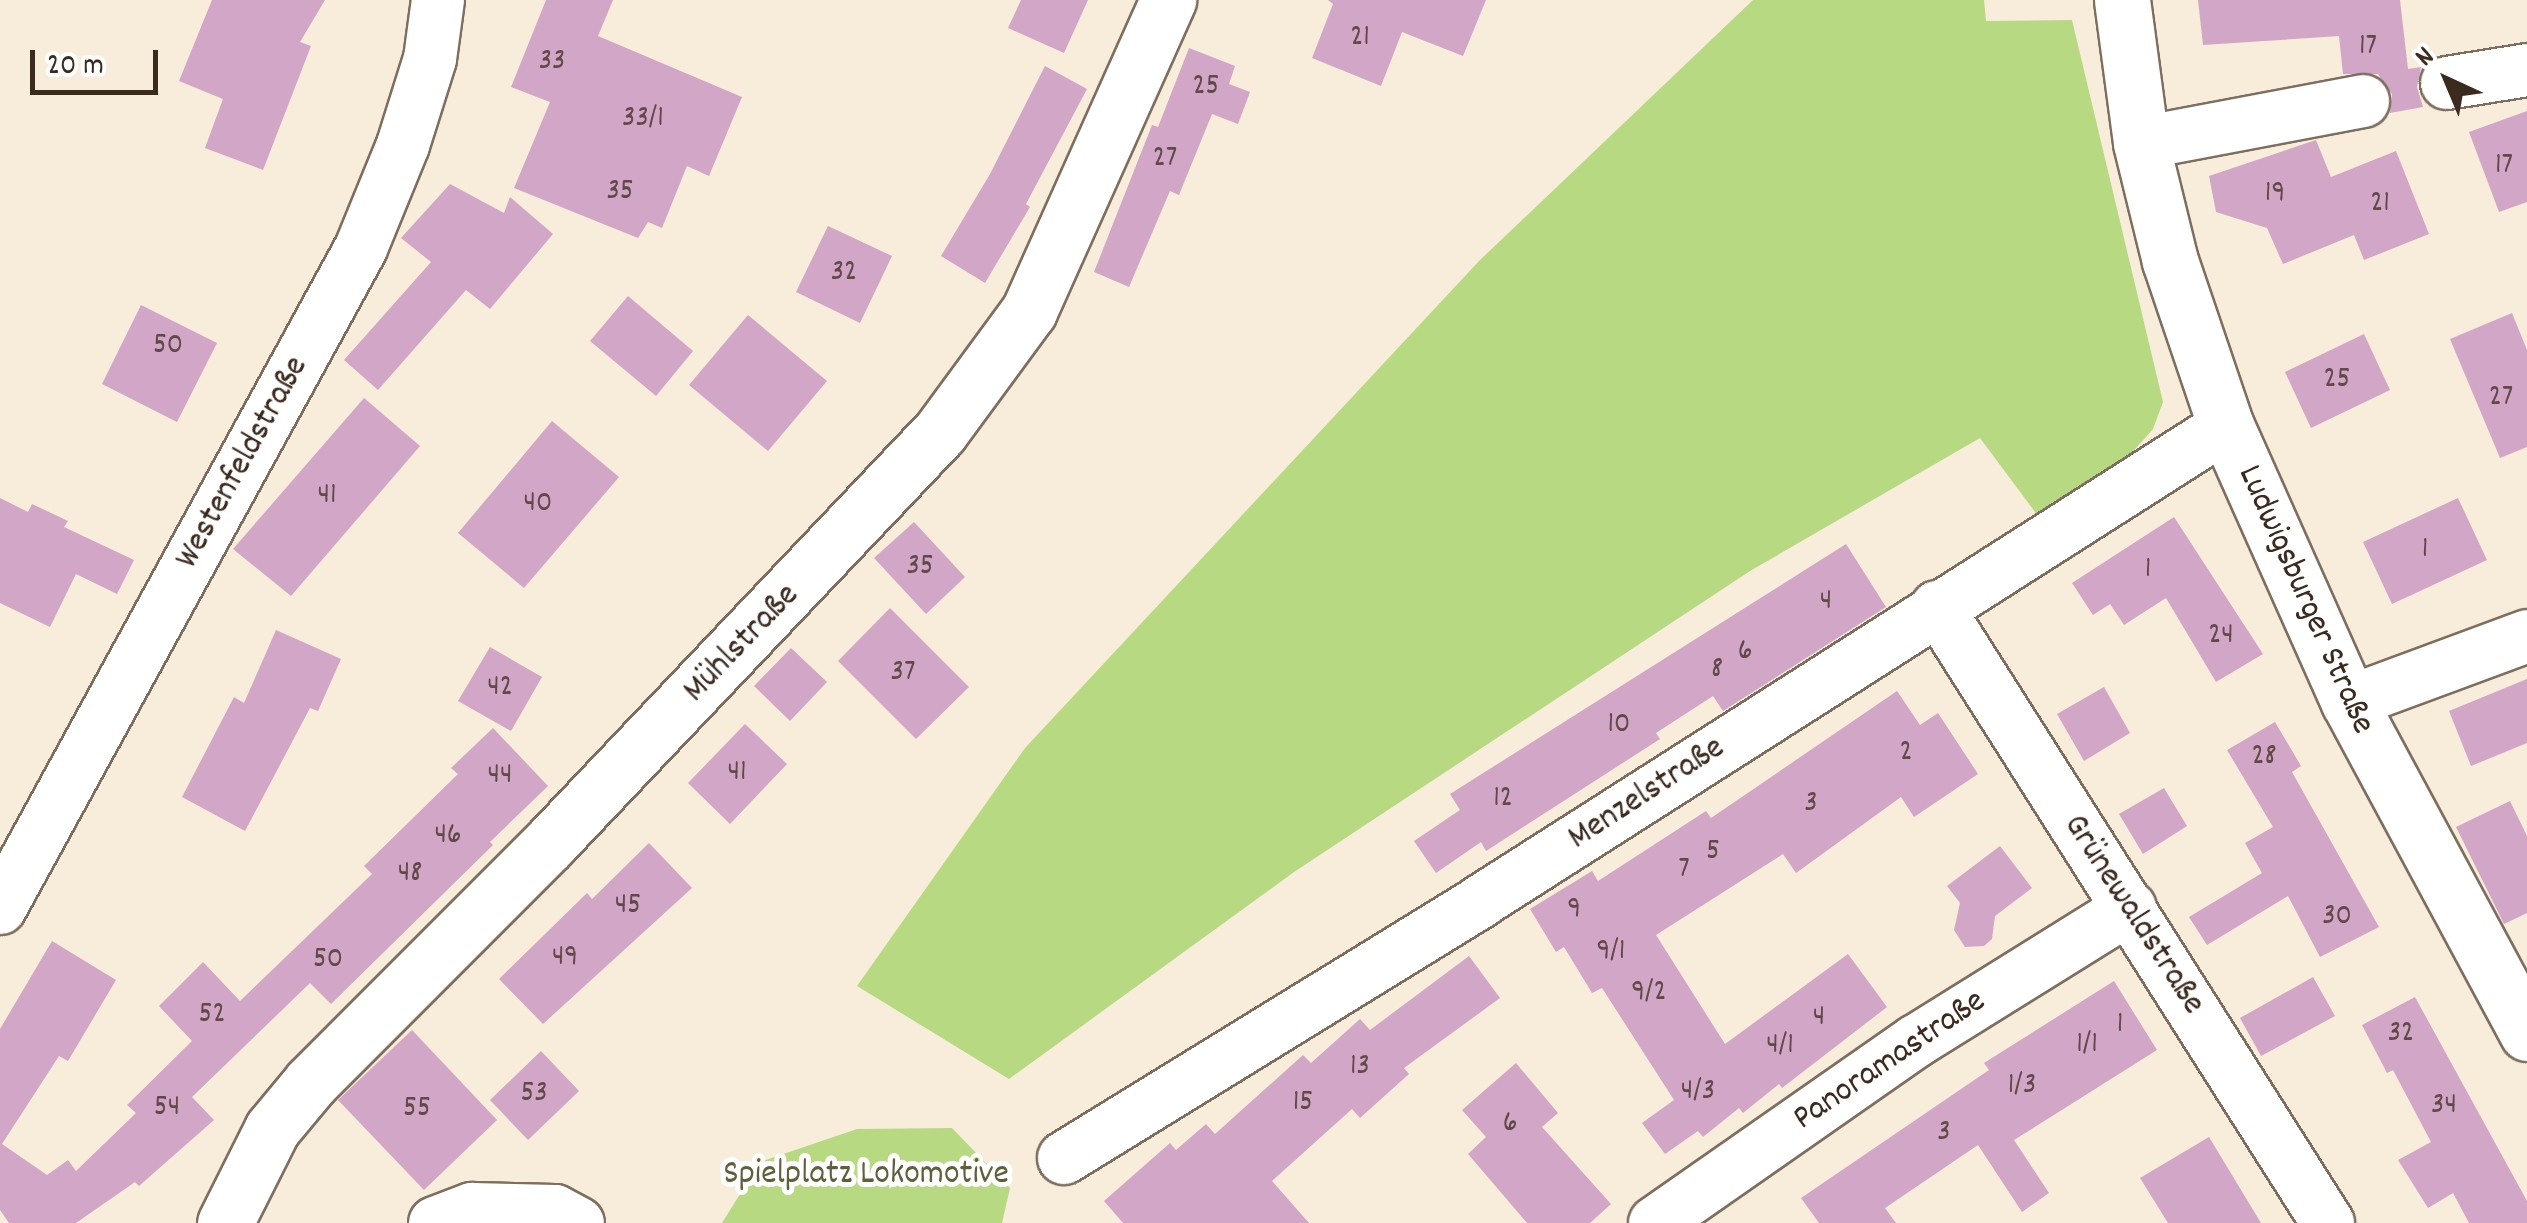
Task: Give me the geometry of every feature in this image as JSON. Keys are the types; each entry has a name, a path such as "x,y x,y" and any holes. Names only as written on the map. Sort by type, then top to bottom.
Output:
{"main road":[{"name":"Mühlstraße","path":"225,1223 272,1129 311,1082 549,844 940,432 1029,310 1168,0"},
{"name":"Ludwigsburger Straße","path":"2122,0 2142,143 2170,261 2226,426 2349,702 2527,1033"}],"street":[{"name":"Westenfeldstraße","path":"0,908 361,248 430,60 438,0"},
{"path":"2447,83 2527,70"},
{"path":"2142,143 2362,101"},
{"name":"Menzelstraße","path":"1064,1158 1481,901 1937,607 2174,463 2226,426"},
{"name":"Grünewaldstraße","path":"1937,607 2328,1223"},
{"path":"2349,702 2527,636"},
{"name":"Panoramastraße","path":"1668,1218 1916,1041 2130,908"},
{"path":"435,1223 472,1208 554,1211 578,1223"}],"green space":[{"path":"1753,0 1984,0 1986,21 2072,20 2163,402 2153,429 2129,456 2038,516 1980,438 1750,571 1294,872 1009,1079 857,986 1025,748 1479,261"},
{"name":"Spielplatz Lokomotive","path":"952,1128 1010,1188 1002,1223 722,1223 760,1162 857,1129"}],"building":[{"path":"212,0 325,0 300,42 311,46 263,170 205,148 223,99 179,81"},
{"path":"546,0 613,0 598,36 742,97 709,176 687,166 662,228 648,222 638,238 514,188 550,102 511,87"},
{"path":"1021,0 1088,0 1064,53 1008,28"},
{"path":"1328,0 1486,0 1463,56 1402,32 1381,86 1312,58 1333,4"},
{"path":"2198,0 2400,0 2408,69 2421,67 2417,87 2423,107 2390,113 2392,94 2378,74 2343,74 2339,36 2203,45"},
{"path":"1189,48 1235,66 1229,84 1250,92 1238,124 1212,114 1179,195 1170,191 1129,287 1094,272 1152,125 1158,127"},
{"path":"1045,66 1087,89 1026,204 1030,207 985,283 941,256 990,174"},
{"path":"2527,111 2527,202 2499,212 2469,132"},
{"path":"2316,140 2331,177 2396,151 2429,234 2364,260 2354,235 2283,264 2267,228 2216,212 2209,176"},
{"path":"450,184 504,213 510,197 553,234 490,309 466,290 378,390 344,360 431,262 401,238"},
{"path":"828,226 892,256 860,323 796,292"},
{"path":"628,296 693,351 656,396 590,341"},
{"path":"141,305 217,343 177,422 102,384"},
{"path":"2512,313 2527,350 2527,447 2500,458 2450,339"},
{"path":"748,315 827,381 768,451 689,385"},
{"path":"2364,334 2390,390 2311,428 2285,372"},
{"path":"364,398 420,446 291,596 233,549"},
{"path":"552,421 619,477 524,588 458,533"},
{"path":"0,498 28,512 32,504 68,521 64,527 134,560 117,594 76,574 50,627 0,603"},
{"path":"2458,498 2487,560 2392,604 2363,542"},
{"path":"2174,517 2263,654 2216,682 2166,598 2124,625 2110,604 2093,615 2072,583"},
{"path":"914,522 965,577 926,614 874,558"},
{"path":"1846,544 1886,607 1723,711 1713,696 1656,733 1660,739 1486,851 1481,842 1436,873 1414,841 1460,810 1450,794"},
{"path":"890,608 969,687 916,739 838,661"},
{"path":"276,630 341,659 318,711 310,708 245,831 182,797 234,697 244,703"},
{"path":"490,647 542,677 511,731 458,701"},
{"path":"791,648 827,682 790,721 754,686"},
{"path":"2527,679 2527,743 2471,766 2449,711"},
{"path":"2104,687 2130,733 2084,761 2057,714"},
{"path":"1897,691 1920,725 1938,713 1978,774 1914,817 1901,797 1796,873 1783,854 1656,935 1725,1044 1848,954 1887,1007 1782,1088 1779,1084 1743,1113 1739,1108 1703,1137 1698,1131 1665,1154 1642,1123 1674,1100 1602,988 1592,993 1564,947 1556,952 1530,909 1592,871 1598,881 1706,811 1711,818"},
{"path":"2275,722 2301,766 2292,772 2379,927 2320,957 2288,896 2207,945 2189,917 2262,873 2245,843 2273,827 2227,750"},
{"path":"745,724 787,764 730,824 688,783"},
{"path":"493,728 548,786 490,842 493,845 331,1004 310,983 192,1097 214,1120 139,1186 135,1182 76,1223 9,1223 0,1210 0,1029 52,941 116,980 68,1061 59,1056 2,1144 47,1175 68,1160 76,1171 136,1113 127,1105 192,1041 159,1006 203,962 240,1001 372,874 364,866 458,774 451,768"},
{"path":"2164,788 2187,826 2143,854 2119,814"},
{"path":"2510,801 2527,836 2527,913 2504,924 2456,827"},
{"path":"649,843 692,888 543,1024 499,979 587,893 592,899"},
{"path":"2000,846 2032,888 1995,916 1992,939 1984,946 1965,947 1954,930 1960,903 1947,886"},
{"path":"1469,956 1500,998 1404,1068 1409,1074 1360,1118 1352,1109 1272,1181 1309,1223 1123,1223 1104,1201 1170,1143 1176,1150 1206,1124 1215,1134 1303,1055 1311,1063 1360,1019 1370,1030"},
{"path":"2313,977 2335,1016 2261,1056 2240,1018"},
{"path":"2114,981 2157,1050 2014,1140 2049,1193 2022,1212 1978,1145 1885,1208 1896,1223 1819,1223 1801,1198 1989,1070 1984,1063"},
{"path":"2415,997 2527,1201 2527,1223 2469,1223 2453,1193 2428,1208 2398,1160 2431,1142 2393,1070 2387,1073 2362,1025"},
{"path":"412,1030 497,1120 424,1190 338,1100"},
{"path":"541,1051 579,1091 528,1140 490,1100"},
{"path":"1516,1063 1558,1113 1542,1127 1611,1204 1590,1223 1527,1223 1468,1154 1486,1137 1462,1110"},
{"path":"2209,1137 2261,1223 2168,1223 2140,1178"}]}
